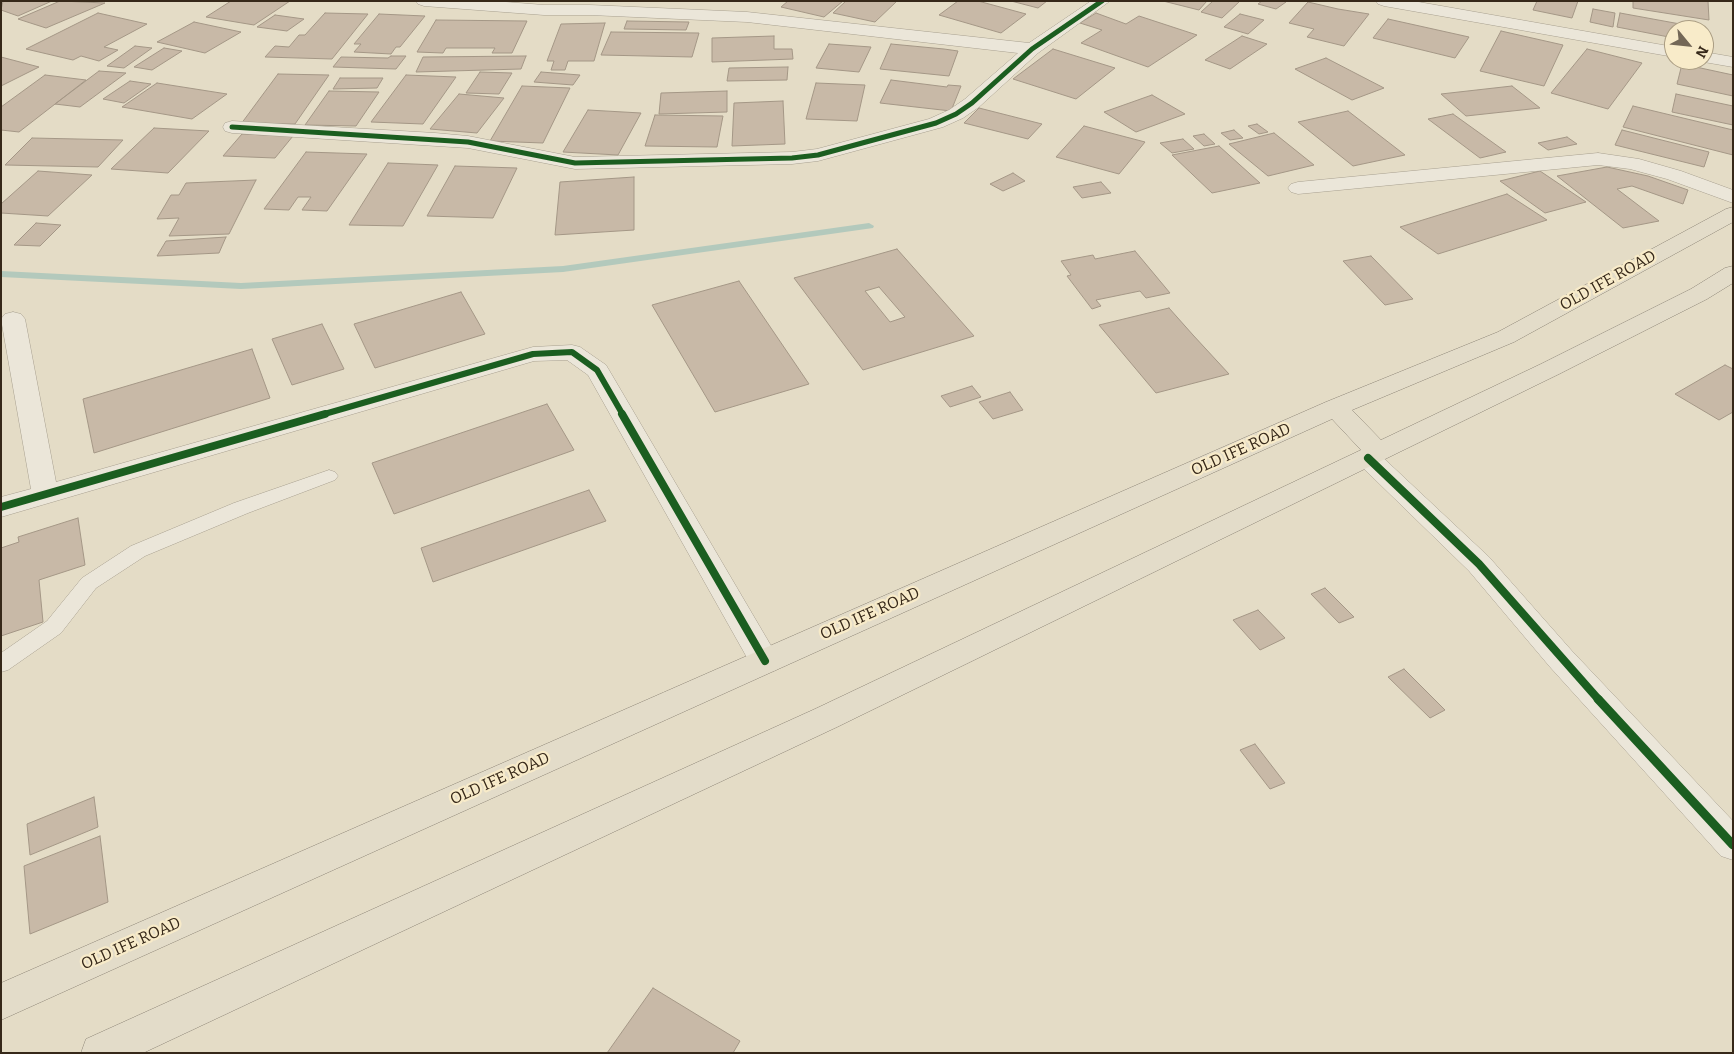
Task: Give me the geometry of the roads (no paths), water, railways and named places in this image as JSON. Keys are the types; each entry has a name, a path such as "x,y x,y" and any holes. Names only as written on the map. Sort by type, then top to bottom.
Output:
{"main road":[{"name":"OLD IFE ROAD","path":"1,1002 1335,408 1506,337 1733,213"},
{"path":"100,1053 826,718 1373,455 1690,299 1733,273"},
{"path":"1335,408 1373,455"}],"street":[{"path":"424,1 544,10 590,10 747,18 1032,49"},
{"path":"232,127 468,142 575,163 792,158 818,155 936,124 956,114 972,103 1032,49 1102,1"},
{"path":"1384,1 1664,50"},
{"path":"1714,59 1733,62"},
{"path":"1298,188 1598,159 1632,163 1674,175 1733,197"},
{"path":"13,319 44,494"},
{"path":"1,507 533,354 572,352 597,370 765,661"},
{"path":"1373,455 1479,564 1561,659 1733,845"}],"lane":[{"path":"1,664 54,627 89,582 138,552 241,508 328,476"}],"waterway":[{"path":"1,274 241,286 563,269 869,226"}]}
